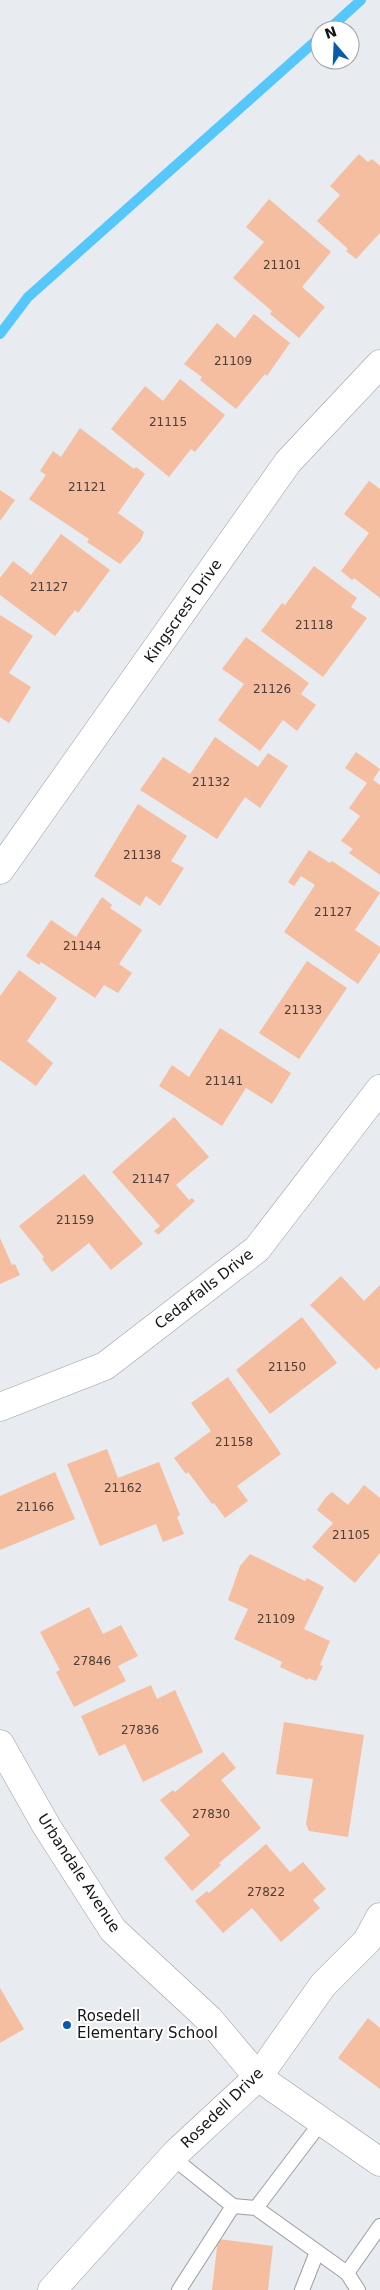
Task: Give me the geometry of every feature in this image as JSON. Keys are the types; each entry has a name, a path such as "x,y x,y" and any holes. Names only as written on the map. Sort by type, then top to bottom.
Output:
{"street":[{"name":"Kingscrest Drive","path":"0,870 288,462 380,364"},
{"name":"Cedarfalls Drive","path":"0,1408 105,1366 257,1248 380,1089"},
{"name":"Urbandale Avenue","path":"0,1744 48,1827 113,1930 210,2020 258,2077 380,2162"},
{"name":"Rosedell Drive","path":"52,2290 172,2157 258,2077 323,1984 366,1940 380,1917"}],"lane":[{"path":"256,2208 322,2121"},
{"path":"172,2157 233,2206 256,2208 347,2273 358,2290"},
{"path":"179,2290 233,2206"},
{"path":"347,2273 380,2226"},
{"path":"302,2290 317,2252"}],"building":[{"path":"359,154 368,162 372,159 380,166 380,233 356,259 346,251 348,249 317,221 340,195 330,186"},
{"path":"269,199 331,252 302,287 325,307 299,338 270,314 272,311 233,278 264,242 246,227"},
{"path":"254,314 290,343 267,376 265,374 236,409 200,380 202,377 184,364 217,323 235,338"},
{"path":"180,379 225,415 195,452 191,449 169,477 111,429 145,386 163,401"},
{"path":"80,428 134,469 136,467 145,474 118,513 144,532 141,540 120,564 87,542 89,539 29,499 46,475 40,471 53,451 61,457"},
{"path":"369,481 380,489 380,598 354,578 352,580 341,571 369,533 344,514"},
{"path":"0,490 15,500 0,521"},
{"path":"61,534 110,570 78,613 75,610 55,636 0,595 0,578 13,561 31,575"},
{"path":"314,566 357,598 351,607 367,618 323,677 261,631 282,603 285,605"},
{"path":"0,615 33,636 9,673 31,687 9,723 0,717"},
{"path":"246,637 309,683 301,694 316,705 297,731 283,720 260,751 218,720 244,684 222,669"},
{"path":"215,737 258,767 268,753 288,766 260,808 245,797 217,839 140,790 163,757 190,774"},
{"path":"356,752 380,769 373,780 380,785 380,875 349,853 353,849 341,841 360,816 349,808 367,783 345,768"},
{"path":"138,804 187,836 171,861 184,868 160,906 146,896 140,906 94,876"},
{"path":"309,850 330,863 332,861 380,893 355,930 380,947 380,952 358,984 284,932 315,885 301,876 294,886 288,882"},
{"path":"102,897 112,905 110,908 142,930 119,964 132,973 118,993 104,985 95,998 41,962 39,965 26,956 51,920 76,937"},
{"path":"307,961 347,988 299,1059 259,1033"},
{"path":"19,970 57,998 27,1041 53,1063 36,1086 0,1060 0,996"},
{"path":"220,1028 291,1073 272,1104 246,1088 222,1126 159,1086 172,1065 189,1077"},
{"path":"174,1117 209,1157 176,1185 189,1200 192,1198 195,1201 158,1235 154,1231 160,1226 112,1172"},
{"path":"84,1174 143,1244 111,1270 89,1243 52,1272 42,1259 44,1257 19,1226"},
{"path":"0,1238 12,1265 15,1264 20,1275 0,1284"},
{"path":"341,1276 364,1301 380,1285 380,1367 376,1370 310,1305"},
{"path":"302,1317 337,1363 270,1414 236,1370"},
{"path":"228,1377 281,1454 237,1486 248,1501 225,1518 188,1472 186,1474 174,1458 211,1431 191,1403"},
{"path":"107,1449 118,1478 159,1462 180,1515 177,1517 184,1534 163,1542 156,1524 100,1546 67,1464"},
{"path":"55,1472 75,1519 0,1550 0,1496"},
{"path":"364,1485 380,1498 380,1553 355,1583 312,1547 333,1523 317,1510 326,1497 332,1492 348,1505"},
{"path":"250,1554 305,1581 307,1578 324,1587 304,1629 330,1641 320,1665 323,1666 316,1681 308,1678 308,1680 280,1667 282,1662 234,1639 248,1609 228,1600 240,1566"},
{"path":"89,1607 103,1634 121,1625 138,1656 118,1666 126,1681 74,1707 56,1672 60,1670 40,1632"},
{"path":"151,1685 157,1699 175,1690 203,1752 143,1782 125,1744 99,1756 81,1716"},
{"path":"284,1722 364,1735 348,1837 309,1831 306,1824 313,1779 276,1774"},
{"path":"223,1752 236,1768 221,1780 261,1828 219,1863 221,1865 192,1891 164,1858 190,1835 160,1800 173,1790 175,1792"},
{"path":"266,1844 290,1872 303,1862 326,1889 313,1900 320,1908 281,1942 252,1908 223,1933 195,1901 207,1891 209,1893"},
{"path":"0,1988 24,2029 0,2043"},
{"path":"368,2018 380,2028 380,2089 338,2058"},
{"path":"218,2239 273,2246 268,2290 212,2290"}],"waterway":[{"path":"339,20 361,0"},
{"path":"0,334 28,297 310,46"}],"place":[{"name":"Rosedell Elementary School","path":"67,2025"}]}
